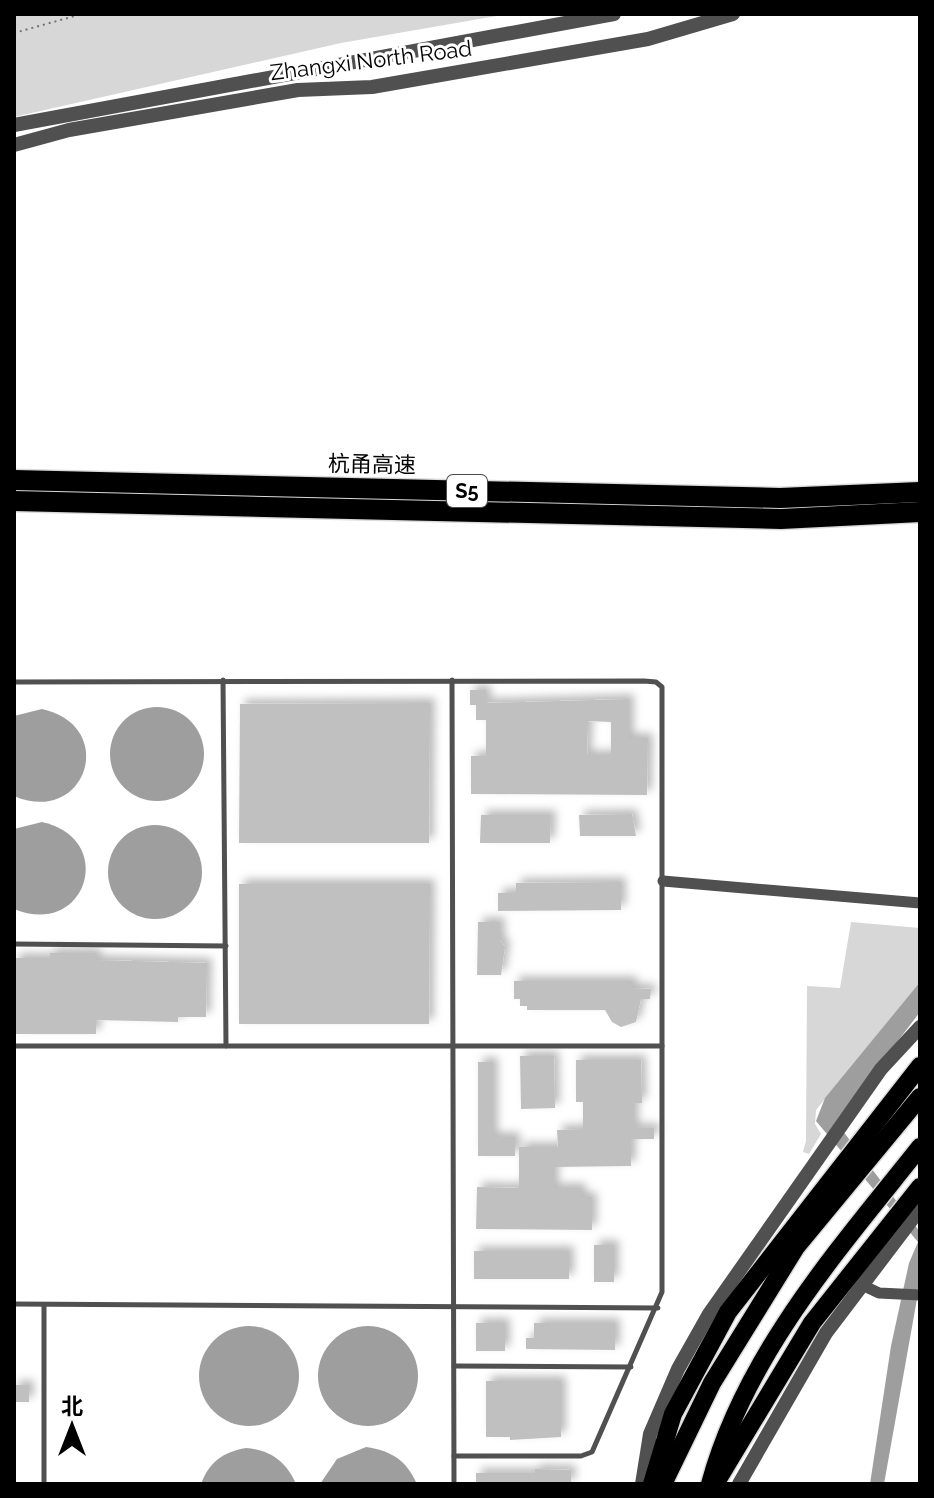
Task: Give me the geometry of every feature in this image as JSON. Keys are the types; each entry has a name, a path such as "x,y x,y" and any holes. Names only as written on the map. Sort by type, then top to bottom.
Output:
{"highway":[{"name":"杭甬高速","path":"14,480 780,498 920,492"},
{"name":"杭甬高速","path":"14,501 781,519 920,512"}],"main road":[{"path":"652,1484 673,1414 728,1312 920,1066"},
{"path":"663,1484 712,1383 796,1247 920,1097"},
{"path":"712,1484 720,1447 778,1332 920,1147"},
{"path":"712,1484 812,1323 920,1187"}],"street":[{"name":"Zhangxi North Road","path":"14,125 614,14"},
{"name":"Zhangxi North Road","path":"14,145 69,130 298,90 372,87 648,39 733,14"},
{"path":"663,881 920,903"},
{"path":"642,1484 650,1434 678,1369 709,1314 881,1069 920,1027"},
{"path":"739,1484 826,1333 920,1209"},
{"path":"862,1285 879,1293 920,1295"}],"lane":[{"path":"223,680 226,1046"},
{"path":"452,680 454,1484"},
{"path":"14,682 644,681 662,687 662,1292 658,1308 596,1447 588,1455 454,1456"},
{"path":"14,944 226,946"},
{"path":"14,1046 662,1046"},
{"path":"14,1304 658,1308"},
{"path":"44,1305 44,1484"},
{"path":"454,1366 631,1367"}],"path":[{"path":"14,33 82,14"}],"shaded area":[{"path":"14,14 508,14 341,43 14,117"},
{"path":"157,707 175,710 190,721 201,736 204,754 201,772 190,787 175,798 157,801 139,798 124,787 113,772 110,754 113,736 124,721 139,710"},
{"path":"42,709 66,719 80,734 86,752 84,770 75,787 60,798 39,802 14,796 14,716"},
{"path":"42,822 66,832 80,847 86,865 84,883 75,899 59,910 39,915 14,909 14,829"},
{"path":"155,825 173,828 188,839 199,854 202,872 199,890 188,905 173,916 155,919 137,916 122,905 111,890 108,872 111,854 122,839 137,828"},
{"path":"851,922 920,928 920,982 816,1110 815,1124 821,1134 809,1154 803,1152 806,1141 807,986 840,988"},
{"path":"920,982 920,1012 836,1122 920,1232 920,1282 884,1484 870,1484 891,1346 909,1263 918,1242 816,1121 825,1098"},
{"path":"249,1326 268,1330 284,1341 295,1357 299,1376 295,1395 284,1411 268,1422 249,1426 230,1422 214,1411 203,1395 199,1376 203,1357 214,1341 230,1330"},
{"path":"368,1326 387,1330 403,1341 414,1357 418,1376 414,1395 403,1411 387,1422 368,1426 349,1422 333,1411 322,1395 318,1376 322,1357 333,1341 349,1330"},
{"path":"366,1447 397,1458 417,1484 320,1484 337,1459"},
{"path":"246,1448 263,1451 276,1458 296,1484 201,1484 218,1459"}],"building":[{"path":"470,690 486,690 486,703 629,699 629,738 648,738 647,795 471,794 471,756 486,756 486,720 476,720 476,705 470,705","holes":["588,721 611,722 611,755 587,755"]},
{"path":"430,703 429,843 239,843 240,704"},
{"path":"632,814 636,836 580,836 579,815"},
{"path":"481,815 551,815 550,843 480,843"},
{"path":"621,882 621,910 498,911 498,893 516,893 516,883"},
{"path":"239,884 430,884 429,1024 239,1024"},
{"path":"478,922 500,922 500,940 505,947 501,975 477,975"},
{"path":"50,953 96,953 96,960 207,963 206,1017 178,1017 178,1022 96,1020 96,1034 16,1034 14,958 50,958"},
{"path":"514,981 632,981 632,988 651,989 650,999 641,999 636,1022 621,1027 612,1022 605,1010 527,1010 527,1006 520,1006 520,999 514,999"},
{"path":"520,1056 554,1056 555,1108 521,1109"},
{"path":"576,1060 641,1060 642,1103 634,1103 634,1128 654,1128 654,1139 631,1139 631,1166 554,1167 554,1188 581,1188 581,1197 592,1197 592,1230 476,1229 477,1187 519,1188 519,1147 558,1147 557,1130 583,1129 583,1102 576,1102"},
{"path":"478,1062 493,1062 493,1137 515,1137 515,1156 478,1156"},
{"path":"594,1245 614,1245 614,1282 594,1282"},
{"path":"474,1251 569,1251 569,1279 474,1279"},
{"path":"476,1323 505,1323 505,1351 476,1351"},
{"path":"534,1323 615,1323 615,1350 526,1349 526,1338 534,1338"},
{"path":"486,1381 561,1381 561,1437 510,1440 510,1437 486,1437"},
{"path":"14,1385 29,1385 29,1402 14,1402"},
{"path":"535,1469 571,1470 571,1484 476,1484 476,1473 535,1473"}]}
